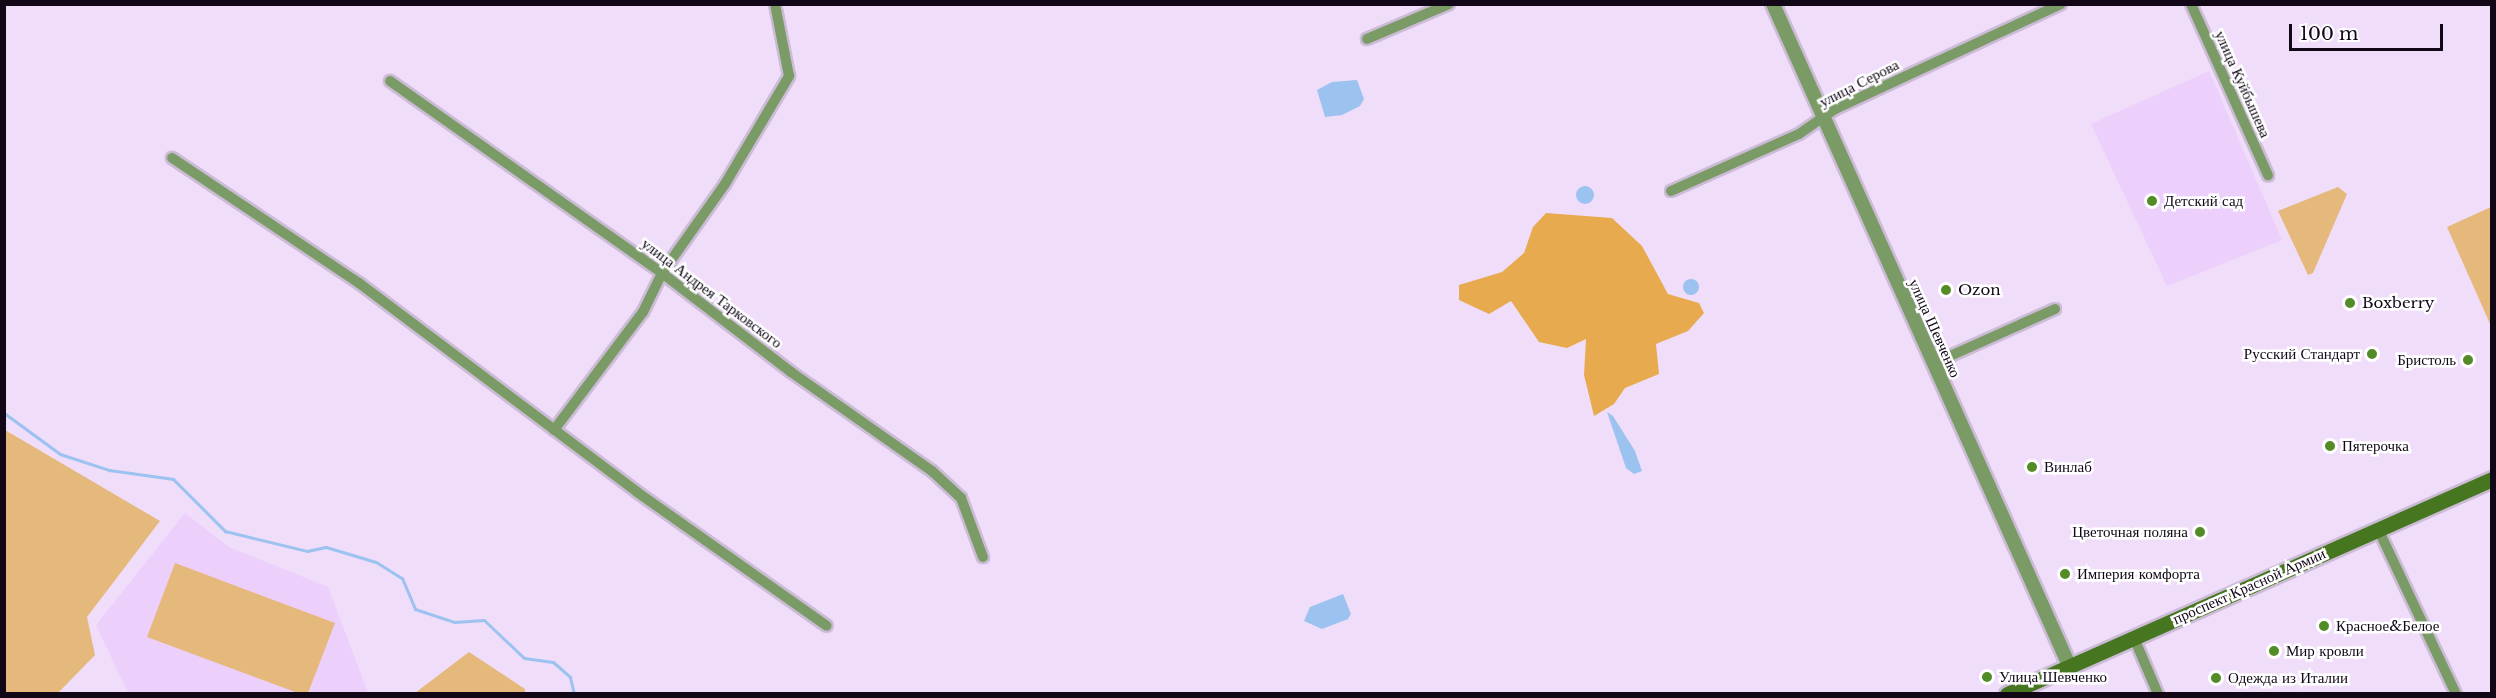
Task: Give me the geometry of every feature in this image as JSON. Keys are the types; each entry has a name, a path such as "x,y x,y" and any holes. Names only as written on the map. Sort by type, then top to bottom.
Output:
{"main road":[{"name":"проспект Красной Армии","path":"2007,693 2492,480"}],"street":[{"path":"554,430 643,312 662,273 725,184 789,76 775,4"},
{"path":"1367,39 1449,4"},
{"name":"улица Шевченко","path":"1773,4 1938,374 2018,546 2069,665"},
{"name":"улица Серова","path":"1671,191 1799,134 1823,118 2061,4"},
{"name":"улица Куйбышева","path":"2191,4 2268,176"},
{"name":"улица Андрея Тарковского","path":"390,81 662,273 791,372 932,471 961,498 982,557"},
{"path":"172,158 359,283 554,430 827,626"},
{"path":"1938,374 1950,356 2055,309"},
{"path":"2378,529 2453,692"},
{"path":"2134,638 2158,693"}],"shaded area":[{"path":"2209,71 2282,240 2167,286 2091,124"},
{"path":"2338,187 2347,194 2313,273 2308,275 2278,211"},
{"path":"2491,207 2491,326 2447,227"},
{"path":"1546,213 1612,218 1642,246 1668,294 1699,303 1704,313 1688,331 1656,344 1659,374 1625,388 1614,404 1594,416 1584,375 1586,339 1567,348 1539,342 1511,301 1489,314 1459,300 1459,285 1502,272 1524,253 1533,227"},
{"path":"5,430 160,521 87,617 95,655 58,693 5,693"},
{"path":"185,513 229,547 328,587 368,693 128,693 96,625"},
{"path":"175,563 335,623 308,693 298,693 147,637"},
{"path":"469,652 525,689 525,693 415,693"}],"water":[{"path":"1357,80 1364,99 1360,106 1342,115 1325,117 1317,90 1332,82"},
{"path":"1585,186 1591,189 1594,195 1591,201 1585,204 1579,201 1576,195 1579,189"},
{"path":"1691,279 1697,281 1699,287 1697,293 1691,295 1685,293 1683,287 1685,281"},
{"path":"1607,412 1613,416 1635,451 1642,471 1634,474 1626,468"},
{"path":"1343,594 1351,614 1348,619 1322,629 1304,621 1310,607"}],"waterway":[{"path":"4,413 60,454 109,470 173,479 225,531 307,551 326,547 376,562 402,578 415,609 454,622 484,620 524,658 553,662 570,677 574,694"}],"place":[{"name":"Детский сад","path":"2152,201"},
{"name":"Ozon","path":"1946,290"},
{"name":"Boxberry","path":"2350,303"},
{"name":"Русский Стандарт","path":"2372,354"},
{"name":"Бристоль","path":"2468,360"},
{"name":"Пятерочка","path":"2330,446"},
{"name":"Винлаб","path":"2032,467"},
{"name":"Цветочная поляна","path":"2200,532"},
{"name":"Империя комфорта","path":"2065,574"},
{"name":"Красное&Белое","path":"2324,626"},
{"name":"Мир кровли","path":"2274,651"},
{"name":"Улица Шевченко","path":"1987,677"},
{"name":"Одежда из Италии","path":"2216,678"}]}
